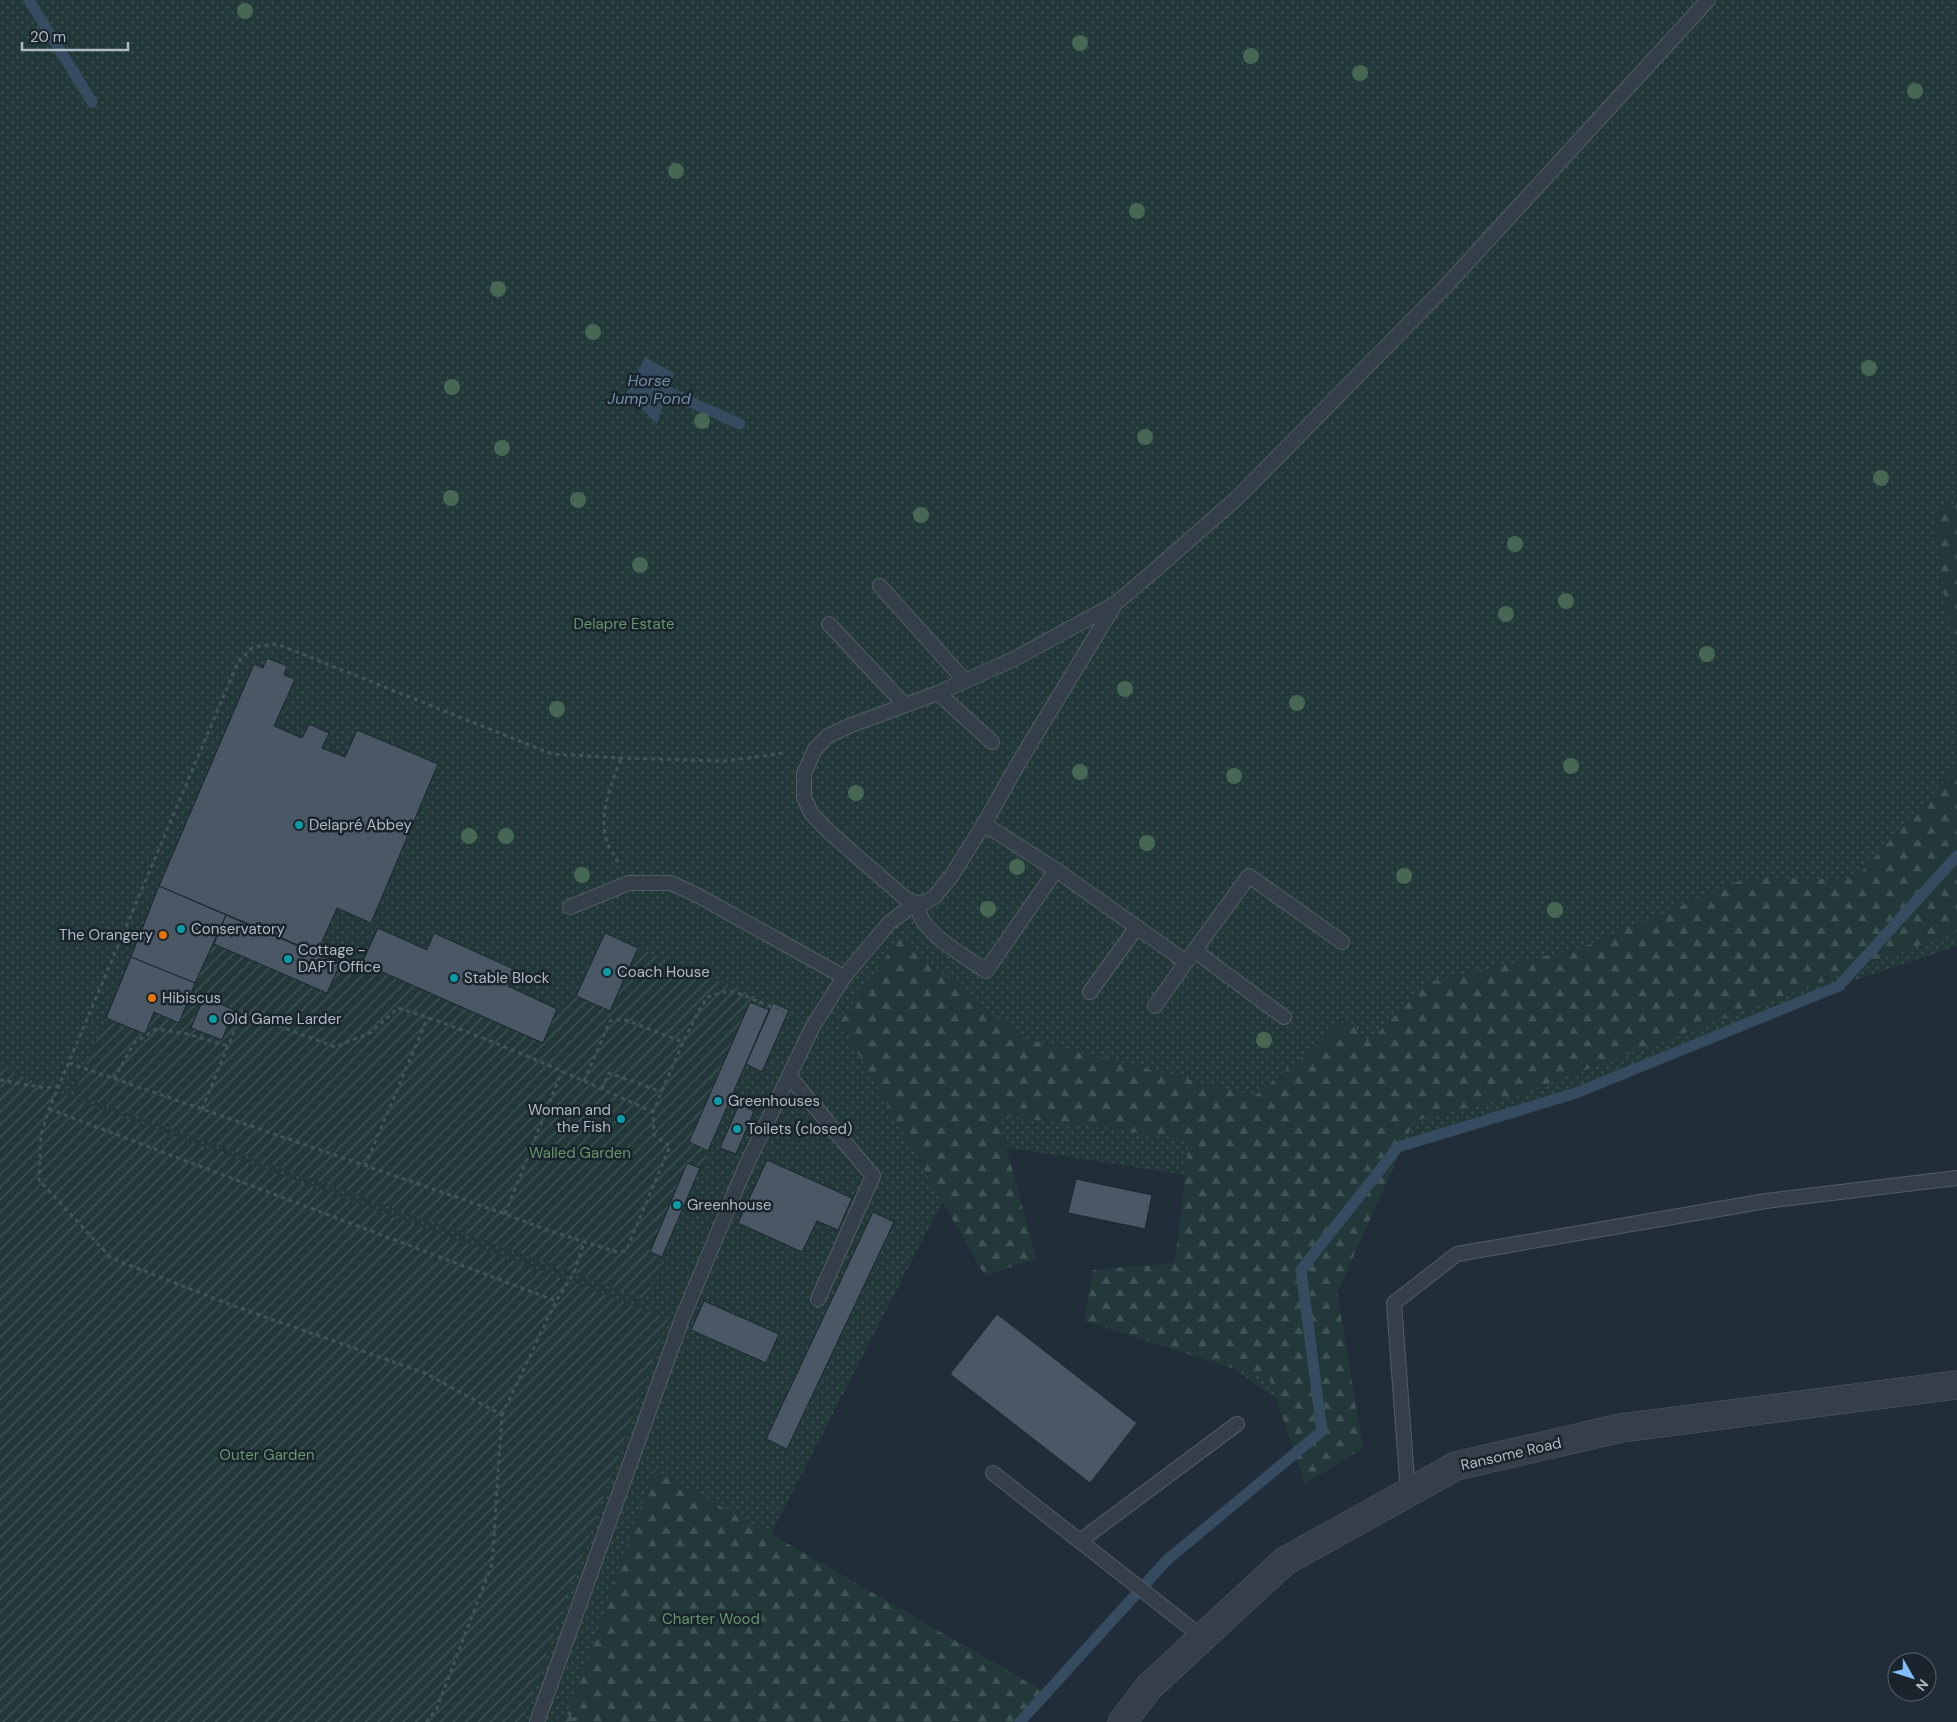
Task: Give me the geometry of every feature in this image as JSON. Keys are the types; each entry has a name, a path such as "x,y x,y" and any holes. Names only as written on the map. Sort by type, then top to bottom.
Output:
{"street":[{"name":"Ransome Road","path":"1122,1722 1149,1687 1285,1561 1456,1466 1621,1428 1957,1385"}],"lane":[{"path":"1115,604 984,824 950,878 934,897 926,902 916,903 906,899 828,831 811,813 804,798 804,774 815,749 828,736 849,726 938,693 1014,659 1115,604 1236,498 1446,286 1708,0"},
{"path":"880,586 965,681"},
{"path":"830,624 906,705"},
{"path":"938,693 992,742"},
{"path":"984,824 1056,870 1186,962"},
{"path":"916,903 922,920 951,947 986,971 1056,870"},
{"path":"1155,1006 1249,876 1342,942"},
{"path":"570,906 629,883 671,884 697,895 844,977"},
{"path":"538,1722 682,1318 745,1168 813,1026 844,977 889,923 916,903"},
{"path":"1090,992 1137,927"},
{"path":"1195,951 1284,1017"},
{"path":"789,1076 873,1176 818,1299"},
{"path":"1408,1493 1394,1303 1457,1254 1766,1201 1957,1178"},
{"path":"1080,1541 1237,1424"},
{"path":"993,1473 1202,1637"}],"path":[{"path":"502,1415 424,1373 234,1306 111,1258 39,1180 41,1135 49,1109 238,662 253,647 277,644 552,754 724,761 815,749"},
{"path":"605,893 613,885 618,872 618,861 608,845 603,823 609,792 621,758"},
{"path":"69,1064 617,1252 626,1251 670,1146 654,1135 653,1112 682,1042 708,997 728,991 738,993 813,1026"},
{"path":"202,1109 242,1012 335,1047 370,1034 398,1008 428,1017 562,1071 653,1112"},
{"path":"364,1166 428,1017"},
{"path":"584,1080 610,1021 623,1019 682,1042"},
{"path":"114,1079 134,1043 156,1029 188,1034 228,1046"},
{"path":"505,1214 562,1071"},
{"path":"602,1089 609,1073 662,1092"},
{"path":"0,1080 45,1088 59,1086"},
{"path":"49,1109 556,1301"},
{"path":"426,1722 436,1710 492,1564 502,1415 556,1301 574,1273 584,1242"}],"green space":[{"name":"Delapre Estate","path":"0,0 1957,0 1957,946 1839,986 1576,1093 1398,1147 1302,1270 1322,1431 1189,1337 1210,1179 973,1142 771,1534 1046,1693 1020,1722 0,1722"},
{"path":"1957,503 1957,640 1949,628 1933,514"},
{"path":"1957,767 1957,931 1521,1094 1414,1121 1337,1293 1363,1448 1305,1484 1270,1380 1084,1321 1093,1270 1175,1263 1189,1139 998,1115 1036,1258 985,1276 840,1022 899,938 1023,1038 1255,1096 1346,1020 1370,1041 1428,982 1581,948 1746,878 1855,879"},
{"name":"Walled Garden","path":"213,943 327,993 340,964 362,963 542,1043 557,1009 576,996 610,1011 638,948 789,1010 762,1072 745,1065 645,1300 579,1274 74,1094 106,1018 145,1034 154,1012 179,1023"},
{"name":"Outer Garden","path":"0,1067 80,1101 668,1318 522,1722 0,1722"},
{"name":"Charter Wood","path":"654,1470 771,1534 1046,1693 1020,1722 565,1722"}],"water":[{"name":"Horse Jump Pond","path":"645,357 674,373 657,424 626,394"}],"building":[{"name":"Delapré Abbey","path":"267,658 287,666 284,675 295,679 274,726 302,738 309,724 329,733 322,748 345,757 357,730 438,764 371,923 337,908 317,953 159,886 254,664 263,668"},
{"name":"Conservatory","path":"159,886 226,915 195,983 131,957"},
{"name":"Cottage - DAPT Office","path":"226,915 340,964 327,993 214,944"},
{"name":"Stable Block","path":"378,928 427,950 434,933 516,970 508,986 557,1009 543,1043 362,963"},
{"name":"Coach House","path":"605,933 638,948 610,1011 576,996"},
{"name":"Hibiscus","path":"131,957 195,983 179,1023 154,1012 145,1034 106,1018"},
{"name":"Old Game Larder","path":"204,997 234,1010 222,1040 191,1028"},
{"name":"Greenhouses","path":"750,1002 769,1010 708,1151 689,1142"},
{"path":"773,1003 789,1010 762,1072 746,1064"},
{"name":"Toilets (closed)","path":"739,1104 754,1111 736,1154 720,1148"},
{"path":"767,1160 852,1198 838,1230 817,1221 802,1252 738,1223"},
{"name":"Greenhouse","path":"687,1163 700,1168 662,1257 650,1252"},
{"path":"1076,1179 1152,1195 1145,1229 1068,1213"},
{"path":"873,1212 894,1222 787,1449 766,1439"},
{"path":"704,1301 779,1334 766,1363 691,1330"},
{"path":"997,1314 1137,1423 1090,1483 950,1374"}],"waterway":[{"path":"29,0 92,102"},
{"path":"668,392 740,424"},
{"path":"1020,1722 1167,1560 1322,1431 1301,1270 1398,1147 1576,1093 1839,986 1957,856"}],"place":[{"name":"Delapré Abbey","path":"299,825"},
{"name":"Conservatory","path":"181,929"},
{"name":"The Orangery","path":"163,935"},
{"name":"Cottage - DAPT Office","path":"288,959"},
{"name":"Coach House","path":"607,972"},
{"name":"Stable Block","path":"454,978"},
{"name":"Hibiscus","path":"152,998"},
{"name":"Old Game Larder","path":"213,1019"},
{"name":"Greenhouses","path":"718,1101"},
{"name":"Woman and the Fish","path":"621,1119"},
{"name":"Toilets (closed)","path":"737,1129"},
{"name":"Greenhouse","path":"677,1205"}]}
